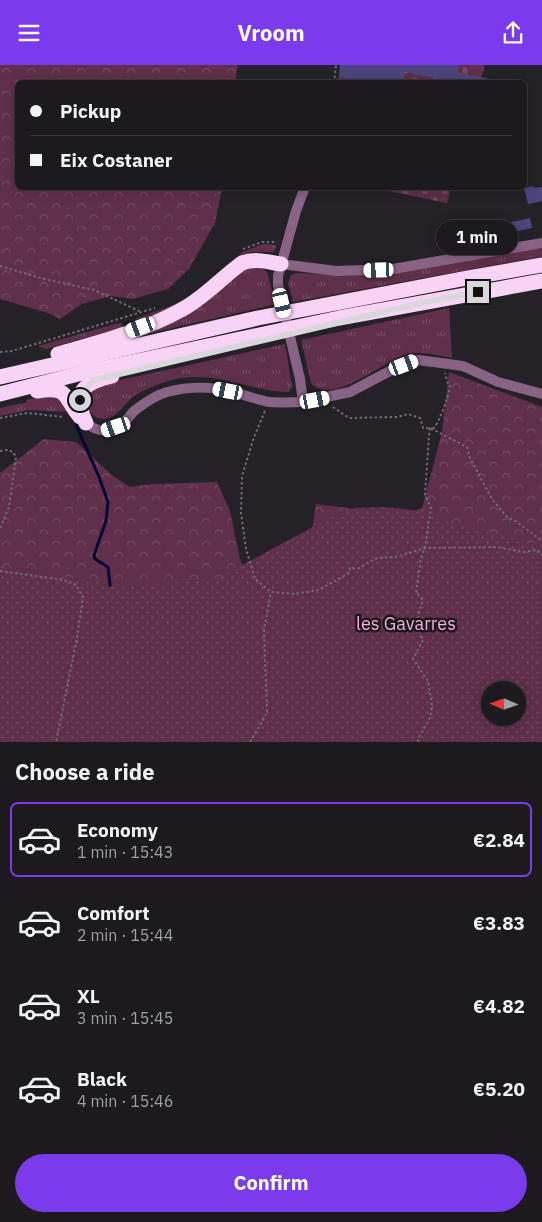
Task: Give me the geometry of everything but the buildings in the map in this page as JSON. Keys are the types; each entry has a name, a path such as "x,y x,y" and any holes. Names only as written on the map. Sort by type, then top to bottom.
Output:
{"highway":[{"path":"0,372 114,337 155,322 199,299 242,263 249,260 281,264"},
{"path":"0,377 258,318 542,265"},
{"path":"0,396 86,371 339,318 542,281"},
{"path":"86,423 81,411 80,400 82,392 94,380 426,302"},
{"path":"0,396 57,390 65,394 76,412 86,423"}],"street":[{"path":"303,402 300,379 278,285 278,276 304,190"},
{"path":"281,264 336,271 393,269 542,243"},
{"path":"86,423 94,429 104,431 116,427 149,401 166,392 183,389 218,389 269,401 303,402 327,398 350,392 390,371 418,360 462,366 498,382 542,394"}],"path":[{"path":"334,80 336,65"},
{"path":"239,251 250,245 262,242 287,243"},
{"path":"0,266 44,279 94,290 141,312"},
{"path":"0,352 12,351 156,307"},
{"path":"327,398 331,405 349,417 397,417 408,414 420,418 423,428 434,428 449,397 450,385 441,363"},
{"path":"269,401 254,437 242,477 240,513 246,549 255,579 270,592 294,595 319,590 349,573 350,568 357,569 377,558 396,557 425,548 497,547 523,552 537,549 542,555"},
{"path":"0,418 27,413 65,417"},
{"path":"430,428 467,447 470,458 492,499 507,517 517,522 542,541"},
{"path":"418,742 430,718 432,705 428,681 413,659 423,640 419,634 417,618 423,600 416,593 431,508 425,495 430,428"},
{"path":"0,451 7,450 13,452 16,457 9,507 0,529"},
{"path":"0,571 64,580 76,585 82,597 77,637 56,742"},
{"path":"250,742 267,713 264,630 270,592"}],"green space":[{"path":"0,65 238,65 235,80 15,80 15,190 222,190 215,223 189,269 168,289 133,299 110,296 82,304 60,319 48,313 0,299"},
{"path":"340,65 485,65 481,80 338,80"},
{"path":"384,190 450,190 447,203"},
{"path":"263,244 276,245 276,248 273,252 251,252 238,257 210,283 191,297 135,321 136,318 188,298 211,281 242,252"},
{"path":"542,247 542,256 293,302 288,283 291,275 295,273 337,275"},
{"path":"246,267 261,267 267,272 276,304 116,341"},
{"path":"449,308 452,358 414,353 399,357 345,386 332,390 320,389 311,383 301,340"},
{"path":"122,323 122,327 46,349 38,346 115,324"},
{"path":"285,344 292,387 289,392 272,391 212,378 180,378 146,389 109,418 98,418 88,408 88,395 98,385"},
{"name":"les Gavarres","path":"449,372 542,407 542,742 0,742 0,473 44,439 76,442 112,475 130,487 152,484 217,482 230,511 240,559 249,584 310,543 316,504 402,515 422,508 442,432"},
{"path":"53,395 58,396 71,412 28,410 0,416 0,408 27,402 26,400"},
{"name":"les Gavarres","path":"383,507 414,510 451,523 542,545 542,742 0,742 0,566 20,572 136,586 218,578 324,521 356,508"}],"waterway":[{"path":"76,425 108,502 106,521 94,555 95,559 108,567 110,585"}],"route":[{"path":"80,400 82,392 94,380 426,302 478,292"}]}
